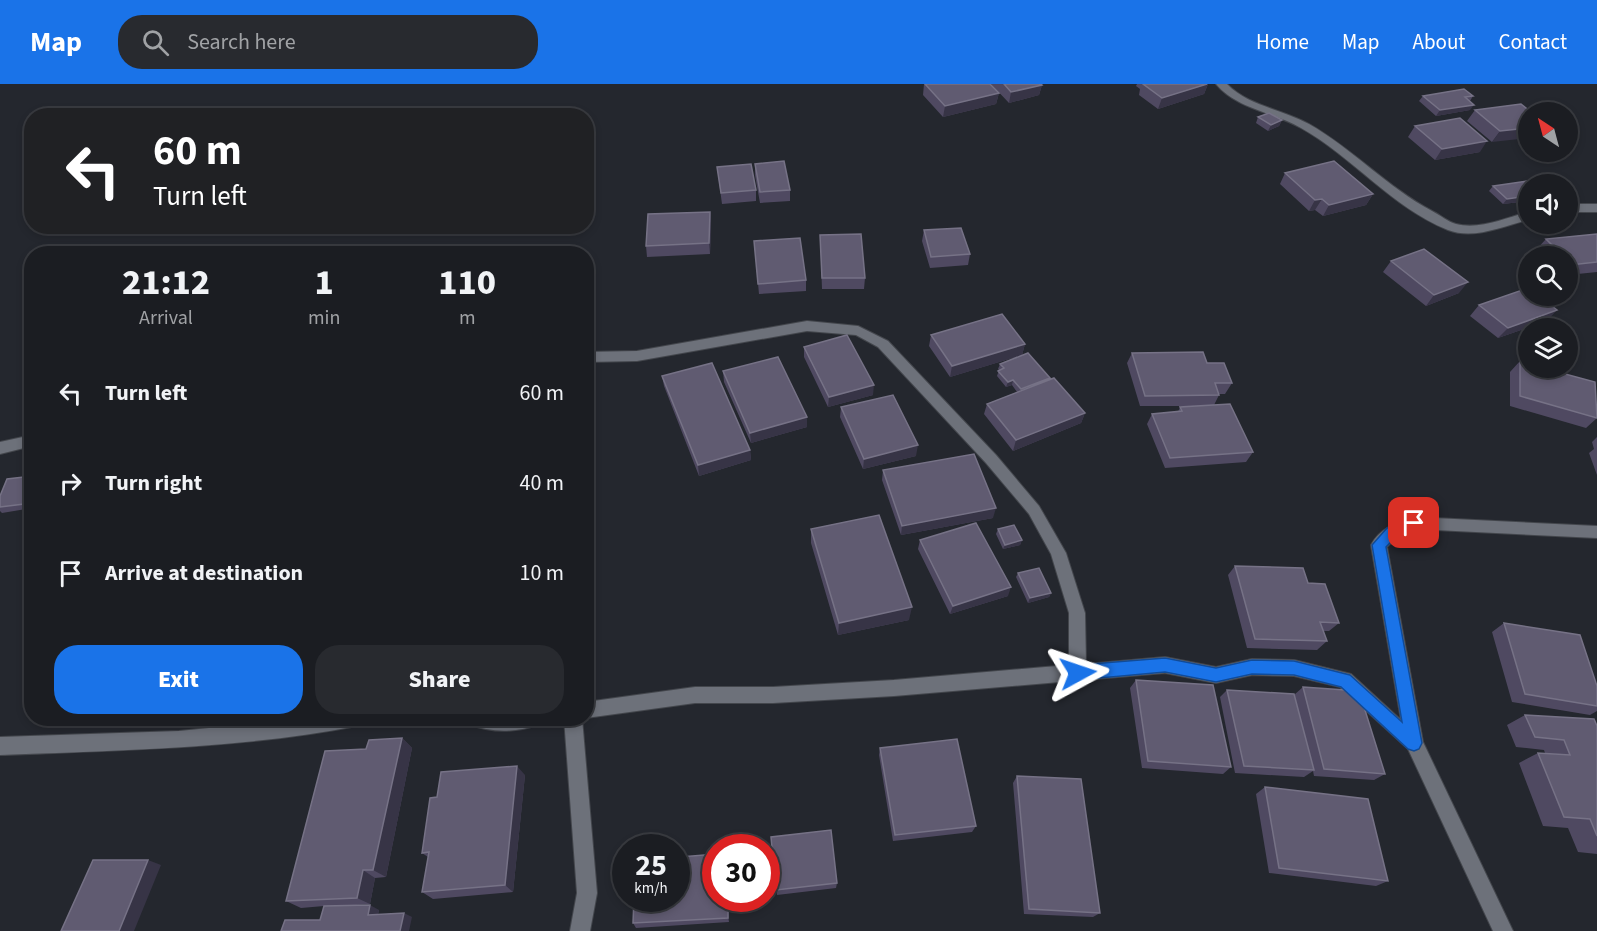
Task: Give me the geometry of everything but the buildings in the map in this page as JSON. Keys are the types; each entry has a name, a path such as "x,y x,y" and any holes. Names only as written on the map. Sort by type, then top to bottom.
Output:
{"street":[{"path":"1221,84 1246,102 1305,126 1347,155 1401,199 1452,226 1476,230 1518,219"},
{"path":"1578,208 1597,208"},
{"path":"594,357 637,356 807,326 858,331 883,344 991,459 1034,510 1058,553 1077,613 1078,673"},
{"path":"0,448 24,442"},
{"path":"1503,931 1414,743 1379,545 1392,532 1414,523 1597,532"},
{"path":"594,709 695,695 773,695 883,689 1165,665 1216,675 1252,667 1294,668 1345,680 1414,743"},
{"path":"0,746 239,736 323,726"},
{"path":"574,726 587,893 580,931"}],"route":[{"path":"1078,673 1165,665 1216,675 1252,667 1294,668 1345,680 1414,743 1379,545 1392,532 1414,523"}]}
